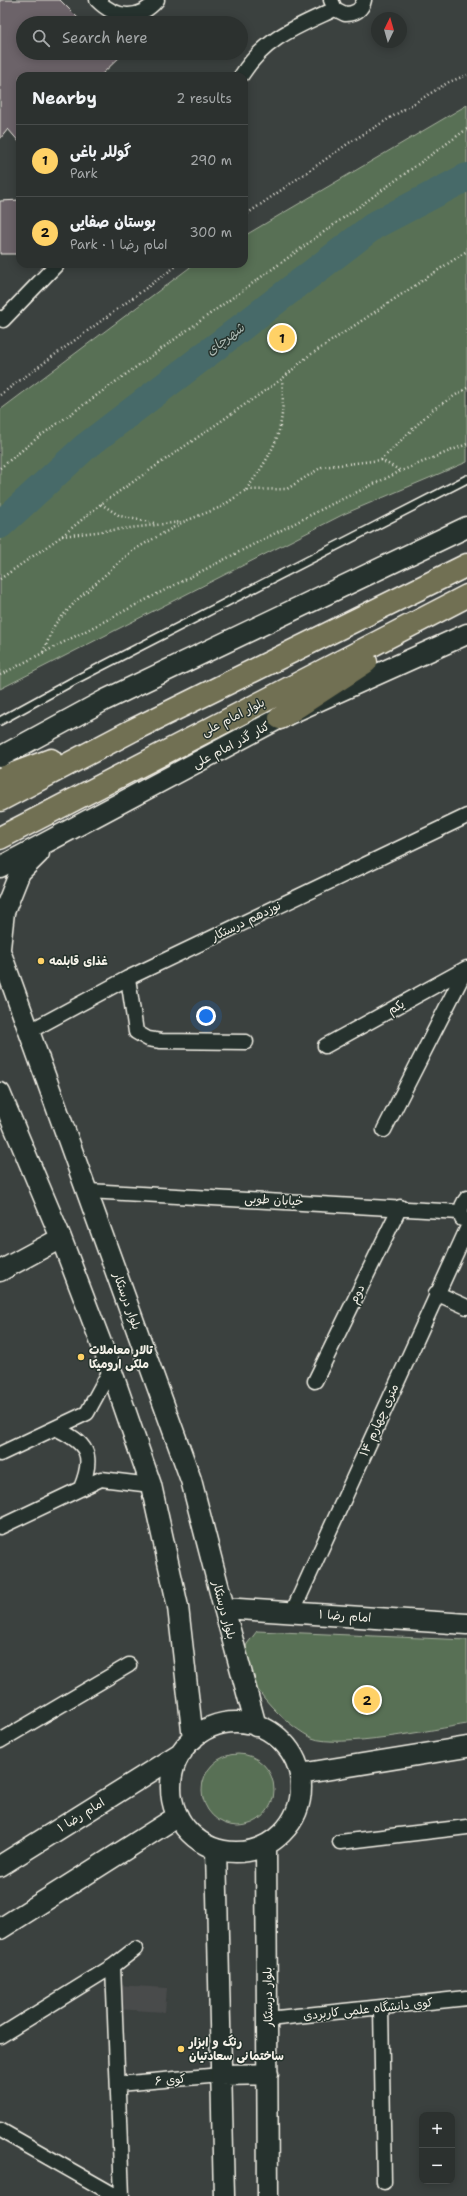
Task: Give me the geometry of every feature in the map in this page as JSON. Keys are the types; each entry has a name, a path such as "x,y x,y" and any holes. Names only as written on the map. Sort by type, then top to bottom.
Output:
{"highway":[{"path":"0,800 133,730 467,565"},
{"path":"280,718 465,597"},
{"name":"بلوار امام علی","path":"0,838 465,597"},
{"path":"0,778 133,730"}],"main road":[{"path":"0,757 105,700 467,527"},
{"name":"کنار گذر امام علی","path":"0,867 48,843 280,718 467,634"},
{"path":"0,950 4,912 20,872 48,843"},
{"name":"بلوار درستکار","path":"0,950 28,1032 88,1191 191,1480 256,1726"},
{"path":"0,1093 61,1238 111,1369 151,1485 178,1607 188,1745"},
{"path":"0,1271 61,1238"},
{"name":"امام رضا ۱","path":"224,1608 467,1624"},
{"path":"240,1723 256,1726 272,1733 285,1744 294,1758 300,1774 301,1791 298,1807 291,1823 280,1836 266,1845 250,1851 233,1852 216,1849 201,1841 188,1830 178,1816 173,1800 172,1783 175,1767 188,1745 207,1729 223,1724 240,1723"},
{"name":"امام رضا ۱","path":"0,1866 188,1745"},
{"path":"300,1774 467,1747"},
{"path":"0,1929 178,1816"},
{"name":"بلوار درستکار","path":"266,1845 268,2196"},
{"path":"216,1849 224,2196"},
{"path":"221,2075 268,2074"}],"street":[{"path":"97,0 106,9 125,16 149,10 157,0"},
{"path":"244,72 250,62 279,36 333,4 340,12 351,14 361,8 364,0"},
{"path":"0,318 3,320 53,268"},
{"name":"نوزدهم درستکار","path":"28,1032 128,978 467,816"},
{"path":"384,1130 466,969"},
{"name":"یکم","path":"325,1046 466,969"},
{"path":"128,978 136,1032 148,1039 160,1042 246,1042"},
{"name":"خیابان طوبی","path":"88,1191 400,1207 460,1212"},
{"path":"467,1198 463,1202 460,1212 462,1220 467,1228"},
{"name":"دوم","path":"315,1381 400,1207"},
{"name":"۱۴ متری چهارم","path":"292,1613 436,1293 467,1228"},
{"path":"436,1293 467,1307"},
{"path":"0,1454 87,1413 111,1369"},
{"path":"55,1428 76,1438 86,1452 89,1470 81,1488"},
{"path":"0,1527 101,1479 151,1485"},
{"path":"0,1741 129,1665"},
{"path":"340,1842 467,1827"},
{"path":"0,2036 113,1966 135,1949"},
{"path":"113,1966 122,2196"},
{"name":"کوی دانشگاه علمی کاربردی","path":"268,2019 467,1998"},
{"path":"381,2007 384,2182"},
{"name":"کوی ۶","path":"118,2084 221,2075"},
{"path":"0,2130 116,2196"}],"lane":[{"path":"0,721 75,680 467,479"}],"path":[{"path":"248,213 349,143 449,82 467,75"},
{"path":"0,468 36,439 467,129"},
{"path":"0,579 62,536 101,504 282,379 307,357 467,251"},
{"path":"0,395 174,268"},
{"path":"43,652 55,624 78,599 132,551 183,522 221,507 246,490 275,446 282,424 282,379"},
{"path":"381,460 432,410 467,388"},
{"path":"0,675 332,504 401,471 467,444"},
{"path":"246,490 286,489 322,467 381,460 401,471"},
{"path":"101,504 120,516 158,524"},
{"path":"62,536 183,522"}],"shaded area":[{"path":"117,1985 167,1988 165,2012 116,2009"}],"green space":[{"path":"467,105 467,462 344,514 0,689 0,410 189,268 248,268 248,234"},
{"path":"257,1631 467,1640 467,1724 411,1734 364,1740 325,1741 312,1738 295,1728 279,1714 264,1698 251,1679 242,1656 247,1644"},
{"path":"238,1754 258,1760 268,1770 274,1790 268,1810 258,1820 238,1826 218,1820 208,1810 202,1790 208,1770 218,1760"}],"building":[{"path":"0,0 60,0 76,16 16,16 16,60 117,60 104,72 16,72 16,138 8,129 0,139"},
{"path":"16,200 16,254 0,254 0,201"}],"waterway":[{"name":"شهرچای","path":"0,525 85,447 375,225 467,177"}],"place":[{"name":"گوللر باغی","path":"282,338"},
{"name":"غذای قابلمه","path":"41,961"},
{"name":"تالار معاملات ملکی ارومیکا","path":"81,1357"},
{"name":"بوستان صفایی","path":"367,1700"},
{"name":"رنگ و ابزار ساختمانی سعادتیان","path":"181,2049"}]}
